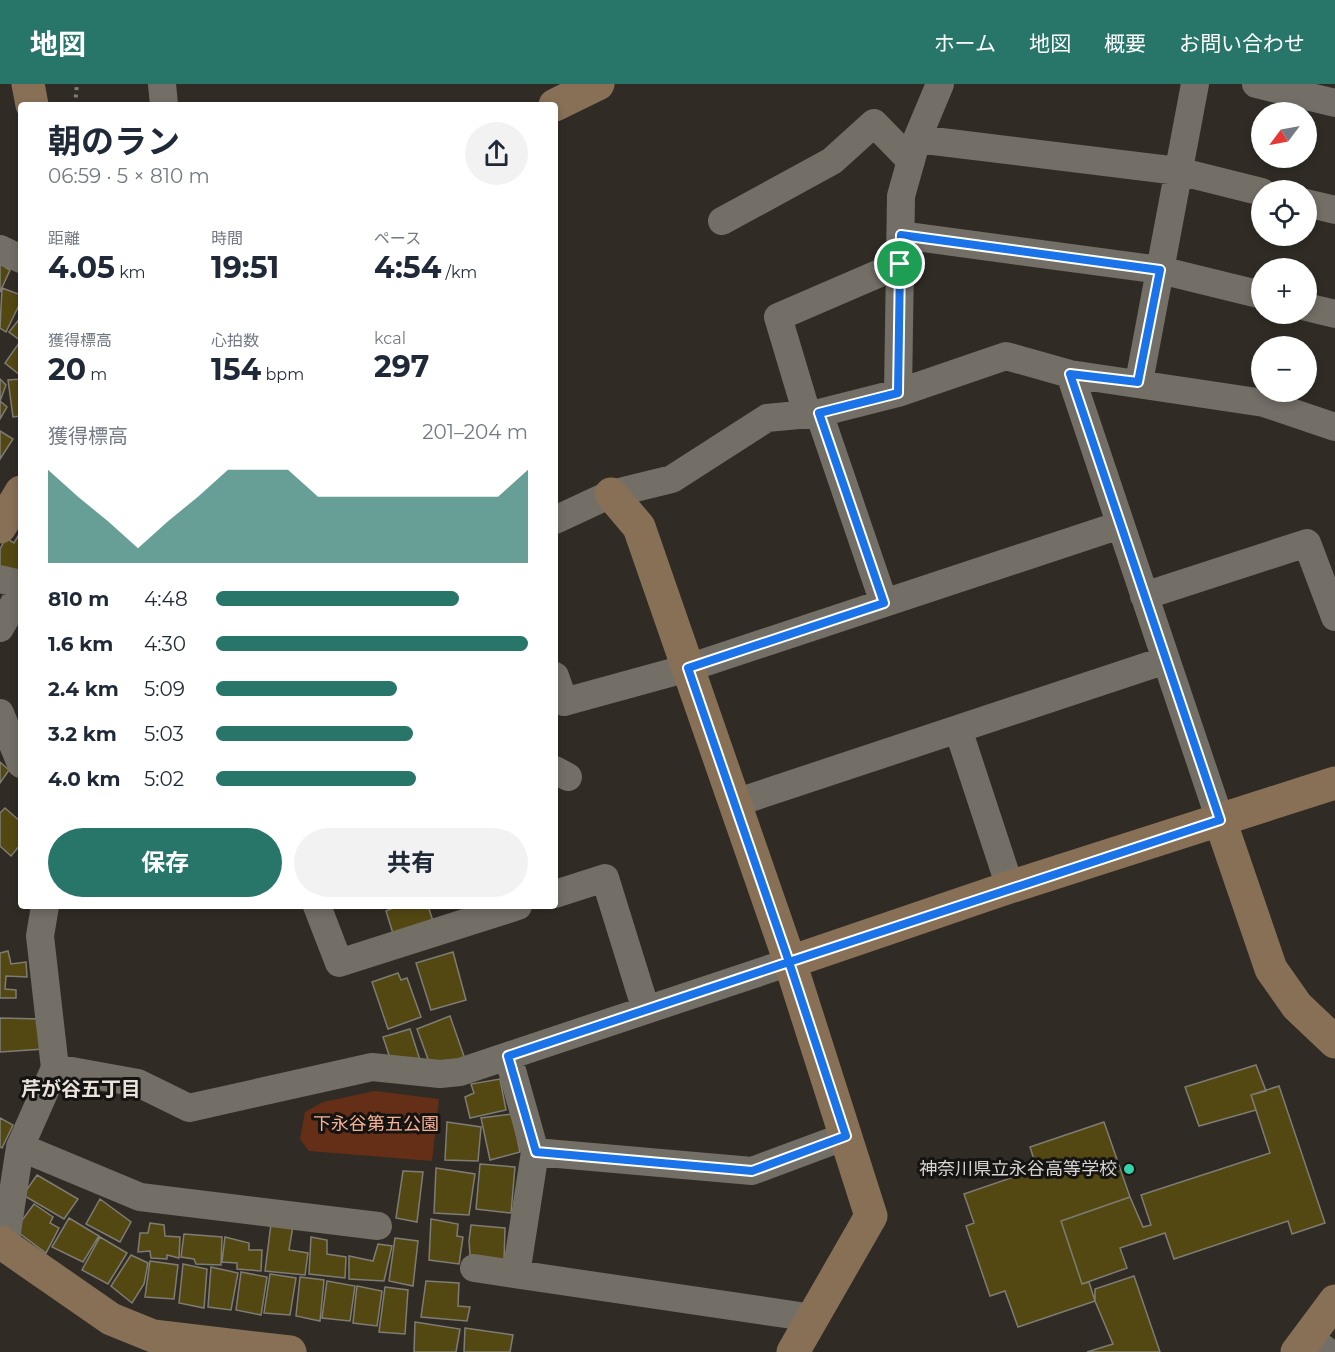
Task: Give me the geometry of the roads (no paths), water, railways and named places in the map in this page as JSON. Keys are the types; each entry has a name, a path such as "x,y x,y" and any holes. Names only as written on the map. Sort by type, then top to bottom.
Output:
{"street":[{"path":"28,84 31,102"},
{"path":"162,84 164,102"},
{"path":"558,104 598,84"},
{"path":"898,393 901,196 914,150 940,84"},
{"path":"1138,382 1195,84"},
{"path":"1256,84 1335,103"},
{"path":"722,221 832,161 874,123 914,150 1178,171 1251,189"},
{"path":"1317,206 1335,210"},
{"path":"901,235 1160,270 1251,293"},
{"path":"0,249 18,258"},
{"path":"884,603 778,317 900,264"},
{"path":"1317,310 1335,314"},
{"path":"558,519 611,494 672,479 767,418 813,414 898,393 1006,356 1070,374 1138,382 1264,403 1335,427"},
{"path":"1070,374 1271,969 1297,1006 1335,1042"},
{"path":"611,494 639,527 789,962 871,1216 793,1352"},
{"path":"0,527 18,497"},
{"path":"558,685 564,702 688,668 1120,525"},
{"path":"1144,596 1308,543 1335,617"},
{"path":"0,579 18,583"},
{"path":"0,627 18,596"},
{"path":"735,803 1166,660"},
{"path":"0,713 18,757"},
{"path":"958,729 1010,887"},
{"path":"55,1068 138,1083 189,1108 372,1067 450,1073 508,1056 1010,887 1335,783"},
{"path":"558,893 605,878 646,1010"},
{"path":"44,909 40,936 55,1068 20,1147 2,1244 111,1319 153,1336 223,1348 288,1352"},
{"path":"318,909 339,963 443,917 498,909"},
{"path":"508,1056 536,1152 516,1274"},
{"path":"536,1152 752,1171 846,1136"},
{"path":"20,1147 140,1197 378,1226"},
{"path":"474,1268 813,1318"},
{"path":"1311,1347 1335,1301"}],"place":[{"name":"神奈川県立永谷高等学校","path":"1129,1169"}],"district":[{"name":"芹が谷五丁目","path":"81,1089"}],"park label":[{"name":"下永谷第五公園","path":"376,1124"}]}
